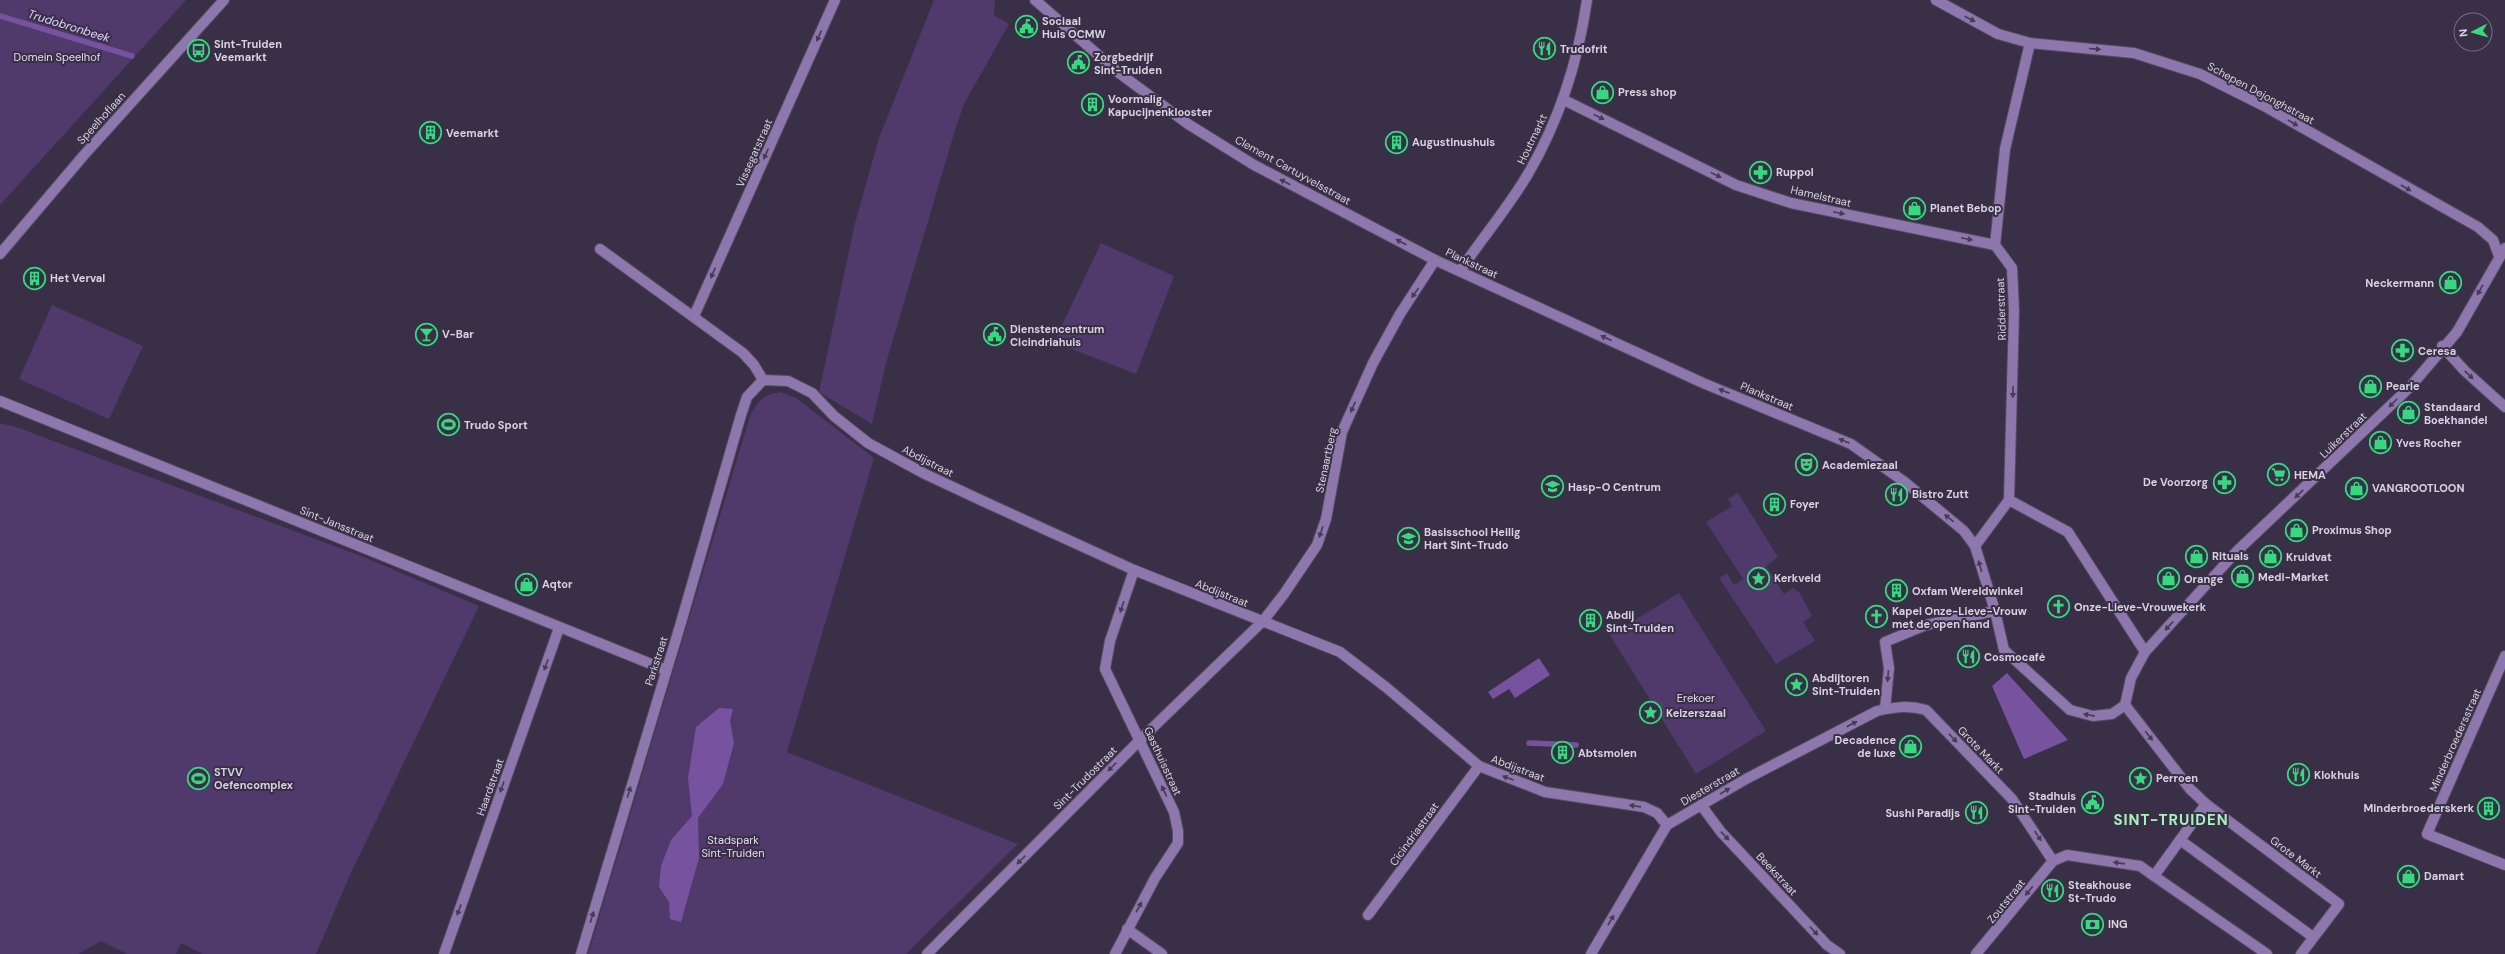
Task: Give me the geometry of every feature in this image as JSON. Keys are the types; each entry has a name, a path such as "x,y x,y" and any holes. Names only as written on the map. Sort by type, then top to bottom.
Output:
{"street":[{"name":"Speelhoflaan","path":"0,254 84,155 224,0"},
{"name":"Vissegatstraat","path":"694,316 835,0"},
{"name":"Clement Cartuyvelsstraat","path":"1035,0 1119,73 1188,124 1254,165 1435,260"},
{"name":"Houtmarkt","path":"1460,271 1528,174 1564,100 1581,42 1587,0"},
{"name":"Schepen Dejonghstraat","path":"1936,0 1998,34 2030,43 2134,53 2200,74 2264,106 2478,227 2493,240 2502,252"},
{"path":"1995,245 2006,149 2030,43"},
{"name":"Hamelstraat","path":"1564,100 1736,185 1791,203 1995,245"},
{"name":"Ridderstraat","path":"1995,245 2012,268 2015,354 2009,500"},
{"path":"600,249 743,353 754,365 763,380"},
{"name":"Luikerstraat","path":"2125,705 2131,678 2144,652 2236,552 2410,387 2442,346 2456,332 2502,252"},
{"name":"Plankstraat","path":"1435,260 1703,383 1851,444 1906,483 1964,531 1975,546 1995,611 2004,650 2070,710 2093,716 2112,714 2125,705"},
{"name":"Stenaartberg","path":"1263,621 1317,545 1326,518 1342,432 1385,339 1435,260"},
{"path":"2442,346 2465,371 2505,408"},
{"name":"Abdijstraat","path":"763,380 788,381 812,393 834,416 868,443 925,474 1134,570 1340,652 1387,688 1479,766 1545,792 1644,807 1657,813 1667,825"},
{"name":"Parkstraat","path":"581,954 741,415 747,398 763,380"},
{"name":"Sint-Jansstraat","path":"0,401 666,670"},
{"path":"1975,546 2009,500 2068,532 2144,652"},
{"name":"Gasthuisstraat","path":"1115,954 1126,929 1155,878 1178,843 1178,831 1174,812 1105,669 1110,641 1134,570"},
{"path":"1886,709 1889,668 1885,642 1926,625 1995,611"},
{"name":"Sint-Trudostraat","path":"927,954 1140,740 1263,621"},
{"name":"Haardstraat","path":"444,954 559,628"},
{"name":"Minderbroedersstraat","path":"2505,656 2427,834 2505,865"},
{"name":"Grote Markt","path":"2125,705 2190,789 2206,804 2339,904 2302,954"},
{"name":"Grote Markt","path":"1901,707 1911,706 1926,710 2012,799 2053,861"},
{"name":"Diesterstraat","path":"1667,825 1746,779 1877,711 1901,707"},
{"name":"Cicindriastraat","path":"1368,915 1479,766"},
{"path":"2154,876 2206,804"},
{"name":"Beekstraat","path":"1701,806 1721,832 1826,945 1840,954"},
{"path":"1591,954 1667,825"},
{"path":"2180,840 2314,937"},
{"path":"2053,861 2067,855 2140,866 2267,954"},
{"name":"Zoutstraat","path":"1976,954 2053,861"},
{"path":"1126,929 1162,954"}],"green space":[{"name":"Domein Speelhof","path":"0,0 186,0 0,205"},
{"path":"934,0 995,0 994,15 1009,24 964,104 956,127 886,363 872,424 819,392 855,223 879,138"},
{"path":"1101,243 1174,276 1136,374 1054,342"},
{"path":"52,305 143,346 109,419 19,379"},
{"name":"Stadspark Sint-Truiden","path":"780,392 796,398 874,458 787,752 1018,844 906,954 588,954 750,416 762,399"},
{"name":"STVV Oefencomplex","path":"0,423 19,428 366,558 479,606 350,875 316,954 203,954 181,943 176,954 127,954 101,941 78,954 0,954"},
{"name":"Kerkveld","path":"1738,493 1778,557 1766,566 1784,594 1793,588 1800,593 1812,616 1803,622 1815,641 1776,664 1719,578 1727,573 1734,585 1743,579 1706,522 1732,506 1728,499"},
{"name":"Erekoer","path":"1679,593 1766,731 1696,774 1610,635"}],"shaded area":[{"path":"1539,658 1550,675 1515,698 1509,689 1493,699 1488,692"},
{"path":"2007,673 2068,740 2024,759 1992,686"},
{"path":"719,708 733,709 730,721 734,743 723,784 698,818 699,858 681,922 670,919 669,902 659,887 661,866 671,840 692,816 688,778 696,727"}],"waterway":[{"name":"Trudobronbeek","path":"0,16 132,56"},
{"path":"1529,743 1576,745"}],"place":[{"name":"Sociaal Huis OCMW","path":"1027,27"},
{"name":"Trudofrit","path":"1545,49"},
{"name":"Sint-Truiden Veemarkt","path":"198,50"},
{"name":"Zorgbedrijf Sint-Truiden","path":"1078,63"},
{"name":"Press shop","path":"1602,92"},
{"name":"Voormalig Kapucijnenklooster","path":"1093,105"},
{"name":"Veemarkt","path":"431,133"},
{"name":"Augustinushuis","path":"1397,142"},
{"name":"Ruppol","path":"1761,172"},
{"name":"Planet Bebop","path":"1914,208"},
{"name":"Het Verval","path":"34,278"},
{"name":"Neckermann","path":"2450,283"},
{"name":"V-Bar","path":"426,334"},
{"name":"Dienstencentrum Cicindriahuis","path":"995,335"},
{"name":"Ceresa","path":"2402,351"},
{"name":"Pearle","path":"2370,386"},
{"name":"Standaard Boekhandel","path":"2409,413"},
{"name":"Trudo Sport","path":"449,425"},
{"name":"Yves Rocher","path":"2380,443"},
{"name":"Academiezaal","path":"1807,465"},
{"name":"HEMA","path":"2279,475"},
{"name":"De Voorzorg","path":"2224,482"},
{"name":"Hasp-O Centrum","path":"1553,487"},
{"name":"VANGROOTLOON","path":"2356,488"},
{"name":"Bistro Zutt","path":"1897,494"},
{"name":"Foyer","path":"1774,504"},
{"name":"Proximus Shop","path":"2297,530"},
{"name":"Basisschool Heilig Hart Sint-Trudo","path":"1409,538"},
{"name":"Rituals","path":"2196,556"},
{"name":"Kruidvat","path":"2270,557"},
{"name":"Medi-Market","path":"2242,577"},
{"name":"Kerkveld","path":"1759,578"},
{"name":"Orange","path":"2169,579"},
{"name":"Aqtor","path":"527,584"},
{"name":"Oxfam Wereldwinkel","path":"1897,591"},
{"name":"Onze-Lieve-Vrouwekerk","path":"2058,607"},
{"name":"Kapel Onze-Lieve-Vrouw met de open hand","path":"1877,617"},
{"name":"Abdij Sint-Truiden","path":"1590,621"},
{"name":"Cosmocafė","path":"1969,657"},
{"name":"Abdijtoren Sint-Truiden","path":"1796,684"},
{"name":"Keizerszaal","path":"1650,713"},
{"name":"Decadence de luxe","path":"1911,746"},
{"name":"Abtsmolen","path":"1562,753"},
{"name":"Klokhuis","path":"2299,775"},
{"name":"STVV Oefencomplex","path":"198,778"},
{"name":"Perroen","path":"2141,778"},
{"name":"Stadhuis Sint-Truiden","path":"2092,802"},
{"name":"Minderbroederskerk","path":"2489,808"},
{"name":"Sushi Paradijs","path":"1976,813"},
{"name":"Damart","path":"2408,876"},
{"name":"Steakhouse St-Trudo","path":"2053,891"},
{"name":"ING","path":"2092,924"}],"district":[{"name":"SINT-TRUIDEN","path":"2171,820"}]}
